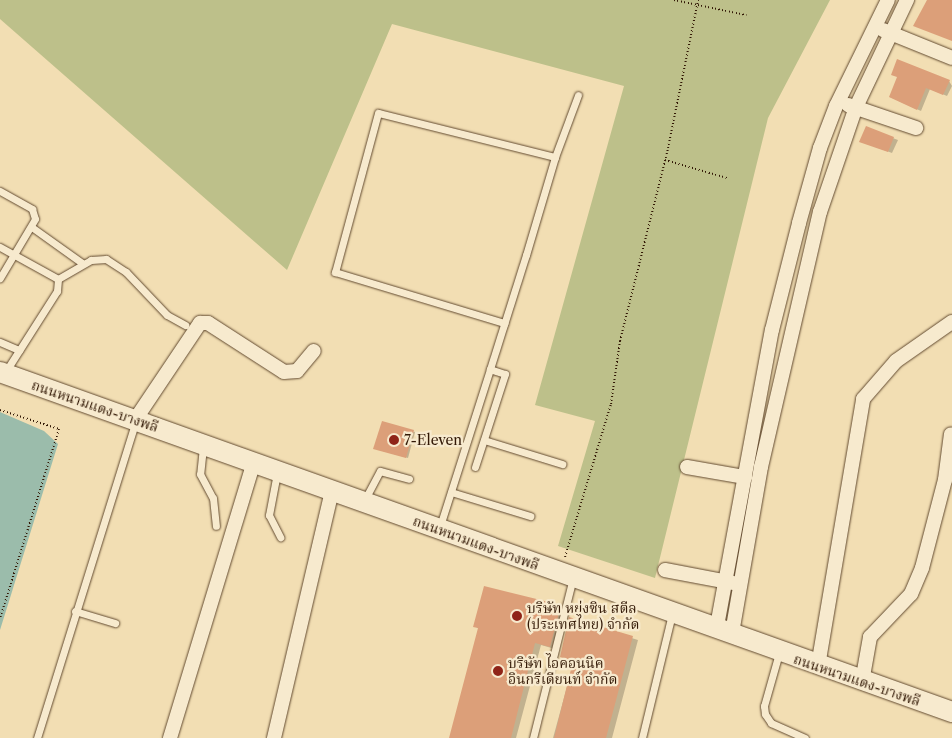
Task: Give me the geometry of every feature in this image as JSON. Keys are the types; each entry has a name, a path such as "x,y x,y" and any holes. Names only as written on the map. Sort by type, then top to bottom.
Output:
{"main road":[{"name":"ถนนหนามแดง-บางพลี","path":"2,373 254,461 567,576 725,630 780,653 952,712"}],"street":[{"path":"725,630 725,581 777,312 820,148 839,102 888,0"},
{"path":"725,630 741,585 761,467 792,325 820,212 856,107 906,0"},
{"path":"875,27 952,58"},
{"path":"839,102 916,128"},
{"path":"818,666 863,399 896,361 952,322"},
{"path":"136,420 200,323 208,323 284,372 297,371 314,351"},
{"path":"862,682 870,638 911,594 922,568 945,480 952,434"},
{"path":"170,738 254,461"},
{"path":"687,467 745,477"},
{"path":"274,738 332,490"},
{"path":"665,570 741,585"}],"lane":[{"path":"439,529 555,158 578,95"},
{"path":"504,323 335,272 378,113 555,158"},
{"path":"0,191 32,209 36,219 0,278"},
{"path":"32,228 82,263"},
{"path":"0,248 58,279"},
{"path":"58,279 82,263 106,258 126,272 167,315 185,325"},
{"path":"2,373 57,291 58,279"},
{"path":"0,342 19,350"},
{"path":"475,467 505,374 490,369"},
{"path":"37,738 136,420"},
{"path":"484,440 562,464"},
{"path":"204,444 200,474 216,506 216,526"},
{"path":"278,470 269,515 280,537"},
{"path":"364,502 380,470 409,479"},
{"path":"451,492 530,516"},
{"path":"532,738 567,576"},
{"path":"75,611 115,623"},
{"path":"642,738 672,612"},
{"path":"780,653 764,706 766,714 771,722 803,738"}],"path":[{"path":"674,0 746,14"},
{"path":"567,576 611,404 620,341 665,160 698,0"},
{"path":"665,160 727,178"},
{"path":"0,410 59,429 0,618"}],"green space":[{"path":"0,0 830,0 768,118 655,578 558,546 595,421 535,405 624,86 392,24 287,270 0,19"}],"shaded area":[{"path":"0,412 44,431 58,444 0,630"}],"building":[{"path":"927,0 952,0 952,41 913,26"},
{"path":"897,59 950,80 943,95 926,88 917,110 889,97 897,77 891,75"},
{"path":"866,126 894,137 888,152 859,142"},
{"name":"7-Eleven","path":"382,421 414,430 406,458 373,449"},
{"path":"484,586 561,605 550,647 535,643 511,738 449,738 478,628 473,627"},
{"path":"569,617 633,636 606,738 554,738 573,661 560,657"}],"place":[{"name":"7-Eleven","path":"394,440"},
{"name":"บริษัท หย่งซิน สตีล (ประเทศไทย) จํากัด","path":"517,616"},
{"name":"บริษัท ไอคอนนิค อินกรีเดียนท์ จำกัด","path":"498,671"}]}
